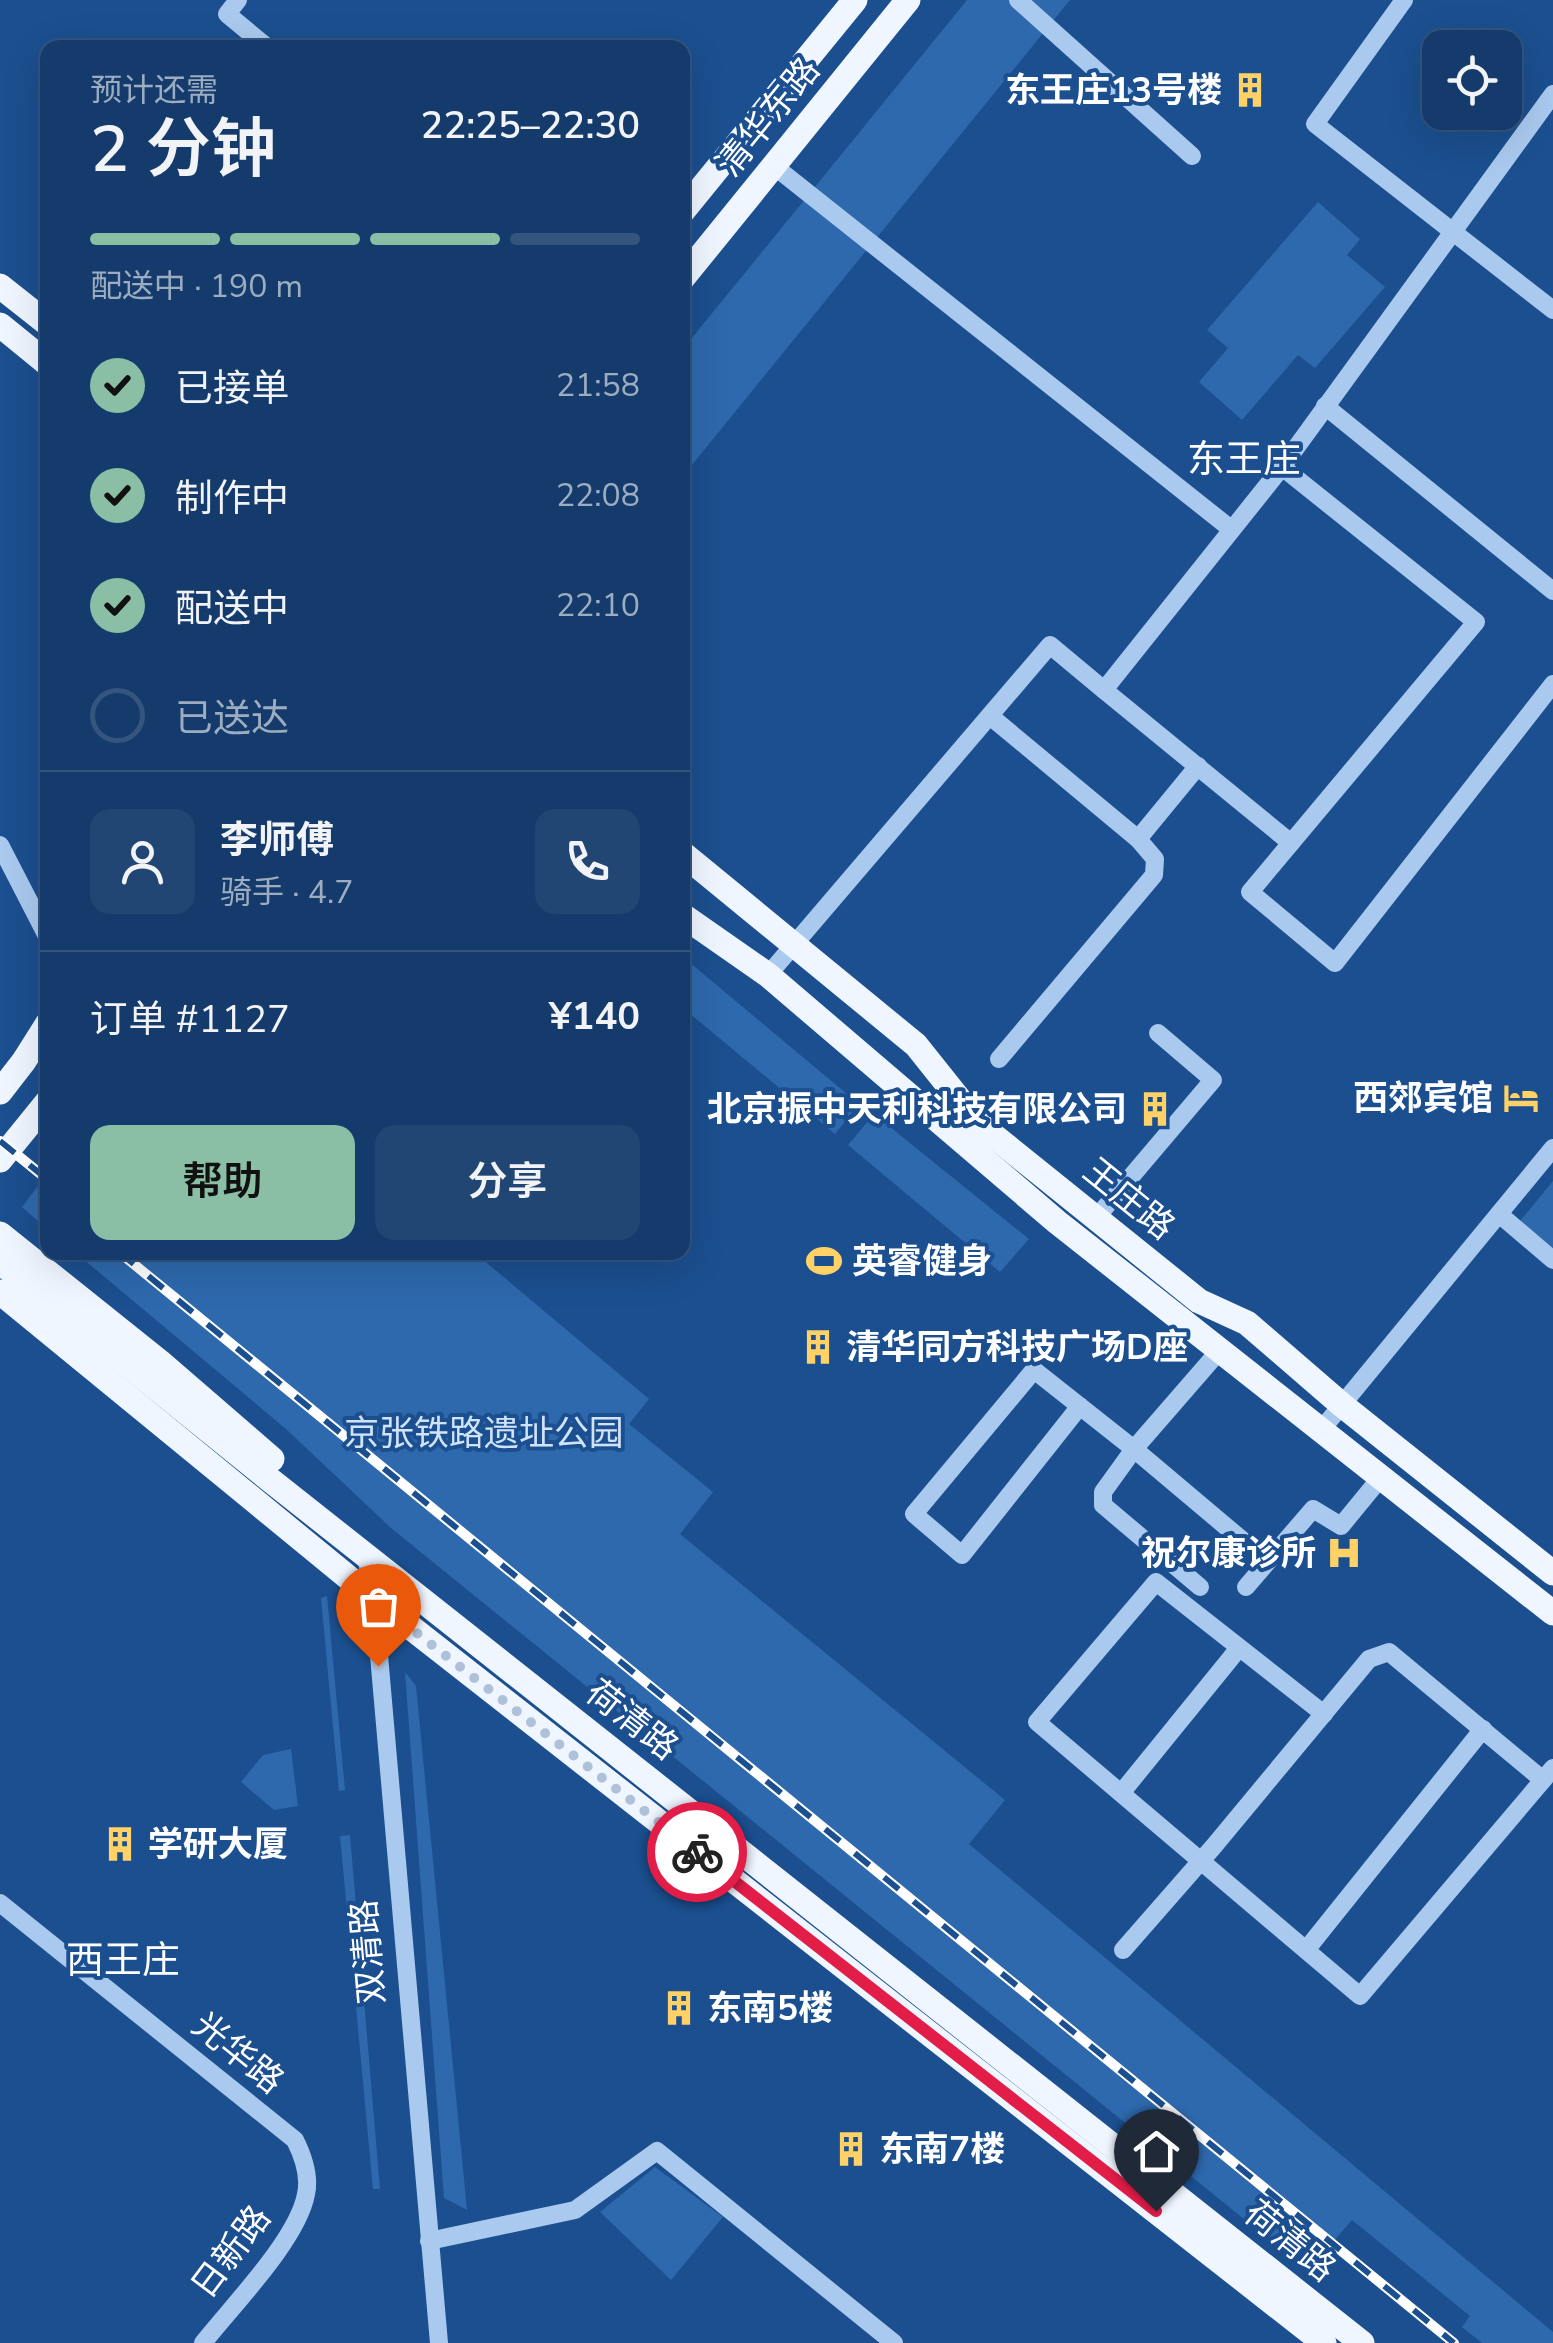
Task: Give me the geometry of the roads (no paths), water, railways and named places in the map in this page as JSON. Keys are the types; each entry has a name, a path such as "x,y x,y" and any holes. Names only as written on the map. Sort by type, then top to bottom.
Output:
{"main road":[{"name":"清华东路","path":"690,202 855,0"},
{"name":"清华东路","path":"690,268 908,0"},
{"path":"0,286 40,318"},
{"path":"1,329 40,358"},
{"name":"王庄路","path":"690,860 916,1045 979,1124 1199,1300 1247,1323 1342,1405 1553,1573"},
{"name":"王庄路","path":"690,921 768,975 1057,1222 1553,1613"},
{"path":"0,1092 40,1036"},
{"path":"0,1160 40,1111"},
{"path":"0,1234 160,1362 330,1509 366,1554"},
{"name":"荷清路","path":"0,1262 1362,2343"},
{"name":"荷清路","path":"0,1292 372,1598 1324,2343"}],"street":[{"path":"238,0 226,14 258,40"},
{"path":"1018,0 1192,156"},
{"path":"1404,0 1315,124 1451,233 1552,306"},
{"path":"1104,690 1282,466 1553,94"},
{"path":"774,166 1230,530"},
{"path":"1325,406 1553,591"},
{"path":"1282,466 1476,622 1250,892 1335,963 1553,684"},
{"path":"768,975 1050,645 1291,843"},
{"path":"990,716 1138,840 1155,859 1154,875 999,1059"},
{"path":"1138,840 1198,766"},
{"path":"0,845 40,922"},
{"path":"1096,1218 1213,1080 1158,1034"},
{"path":"1322,1429 1553,1148"},
{"path":"1498,1214 1553,1260"},
{"path":"1200,1587 1103,1505 1104,1492 1134,1449 1220,1350"},
{"path":"1080,1406 962,1555 914,1514 1034,1370 1080,1406 1134,1449 1242,1540"},
{"path":"1246,1587 1313,1510 1341,1526 1382,1476"},
{"name":"双清路","path":"366,1554 439,2343"},
{"path":"1122,1950 1202,1860 1324,1714 1369,1659 1390,1652 1483,1729 1548,1774 1360,1996 1202,1860 1122,1792 1036,1722 1156,1582 1324,1714"},
{"path":"1122,1792 1239,1648"},
{"path":"1306,1950 1483,1729"},
{"name":"光华路","path":"0,1903 295,2140"},
{"name":"日新路","path":"203,2343 296,2226 307,2192 302,2154 295,2140"},
{"path":"429,2241 575,2210 657,2151 894,2343"}],"railway":[{"path":"0,1141 40,1174"},
{"path":"129,1260 1454,2343"}],"place":[{"name":"东王庄13号楼","path":"1250,90"},
{"name":"西郊宾馆","path":"1521,1098"},
{"name":"北京振中天利科技有限公司","path":"1155,1109"},
{"name":"英睿健身","path":"824,1261"},
{"name":"清华同方科技广场D座","path":"818,1347"},
{"name":"祝尔康诊所","path":"1344,1553"},
{"name":"学研大厦","path":"120,1844"},
{"name":"东南5楼","path":"679,2008"},
{"name":"东南7楼","path":"851,2149"}],"district":[{"name":"东王庄","path":"1244,459"},
{"name":"西王庄","path":"123,1960"}],"park label":[{"name":"京张铁路遗址公园","path":"484,1433"}]}
